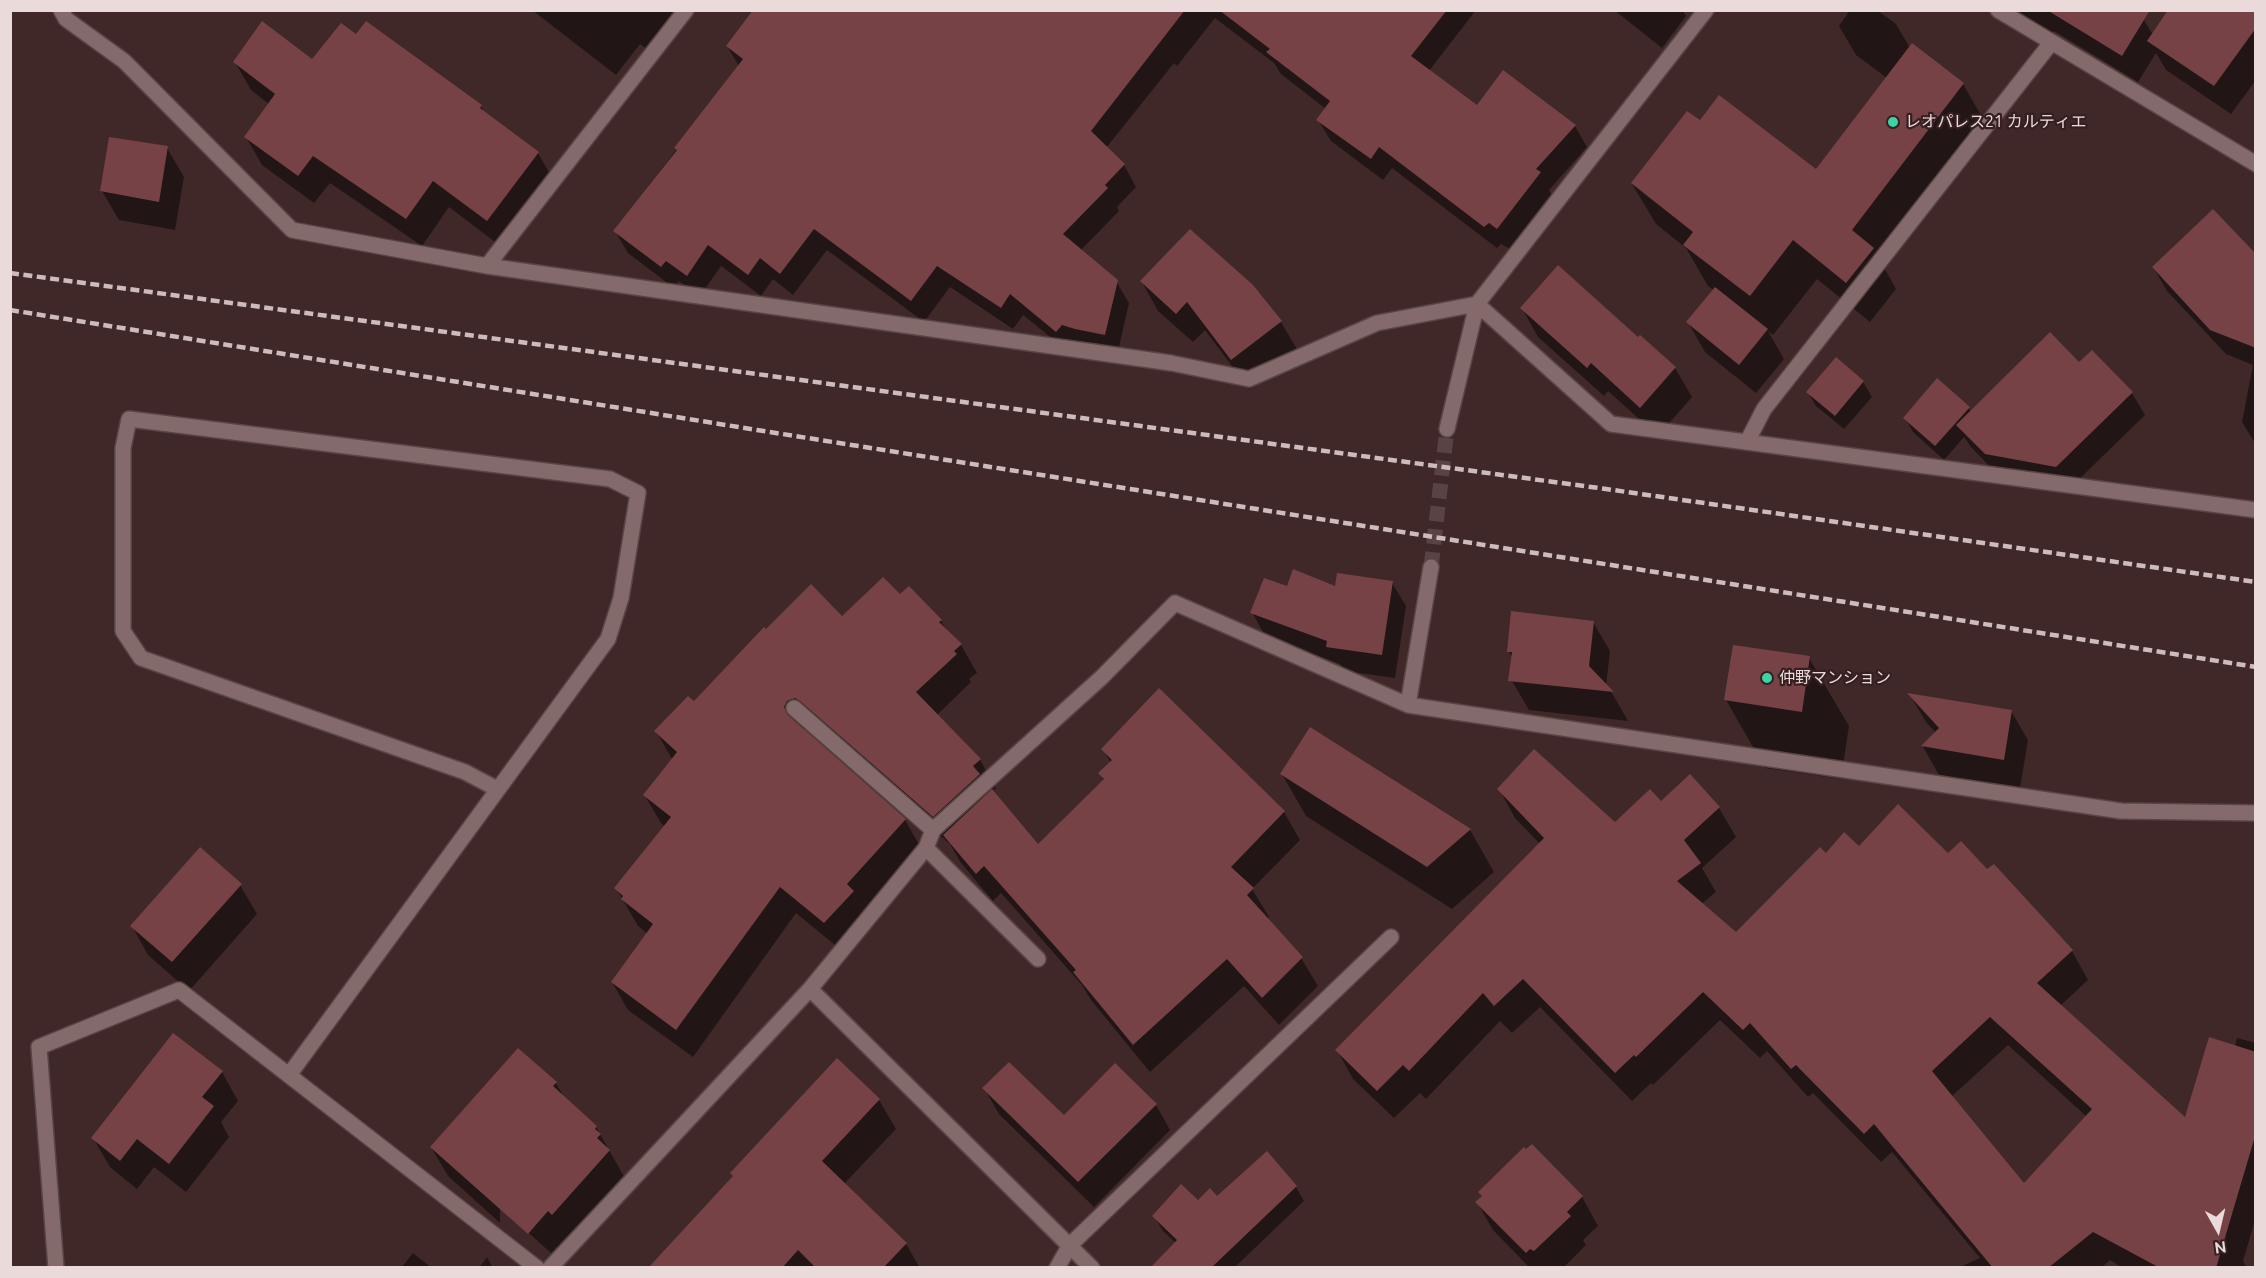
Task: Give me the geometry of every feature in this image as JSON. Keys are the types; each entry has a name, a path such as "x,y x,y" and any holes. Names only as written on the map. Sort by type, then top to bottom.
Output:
{"street":[{"path":"61,10 66,19 124,61 292,230 487,266 1170,363 1248,379 1377,323 1477,304"},
{"path":"487,266 686,10"},
{"path":"1447,429 1477,304 1706,10"},
{"path":"1998,10 2256,164"},
{"path":"1747,442 1764,409 2051,43"},
{"path":"1477,304 1611,424 2256,510"},
{"path":"289,1075 608,639 621,598 638,493 610,479 129,419 123,448 123,631 141,658 465,772 497,789"},
{"path":"1408,705 1431,567"},
{"path":"550,1268 810,989 926,848 933,830 1102,677 1175,603 1408,705 2121,811 2256,813"},
{"path":"794,708 933,830"},
{"path":"926,848 1038,959"},
{"path":"1057,1268 1070,1245 1391,937"},
{"path":"810,989 1092,1268"},
{"path":"56,1268 39,1047 179,990 537,1268"}],"building":[{"path":"753,10 1185,10 1091,131 1125,164 1105,185 1108,188 1063,234 1118,280 1105,335 1062,325 1056,332 1010,294 1001,308 937,266 911,301 814,229 780,274 760,258 748,275 708,245 687,276 666,261 661,267 613,231 677,150 674,148 743,59 726,46"},
{"path":"1219,10 1447,10 1411,56 1477,105 1503,70 1576,125 1536,169 1541,172 1497,229 1489,223 1484,227 1379,147 1371,159 1316,120 1330,101 1266,52 1270,49"},
{"path":"2047,10 2150,10 2122,56"},
{"path":"2168,10 2256,10 2256,28 2214,86 2147,41"},
{"path":"262,21 312,59 341,23 356,34 366,21 482,105 480,108 539,152 487,221 433,181 406,219 313,156 298,176 244,137 275,94 233,62"},
{"path":"1912,43 1964,83 1852,230 1874,248 1846,283 1793,240 1750,296 1683,245 1693,232 1631,183 1687,111 1700,120 1719,95 1816,169"},
{"path":"109,137 168,146 159,202 100,191"},
{"path":"2213,209 2256,254 2256,348 2210,330 2152,267"},
{"path":"1190,229 1253,285 1282,321 1231,360 1187,302 1176,314 1140,281"},
{"path":"1558,265 1638,337 1640,335 1676,367 1640,408 1591,363 1587,368 1520,308"},
{"path":"1715,287 1768,329 1739,365 1686,322"},
{"path":"2050,332 2079,362 2092,350 2133,392 2056,467 1985,454 1956,425"},
{"path":"1836,357 1864,381 1835,416 1806,392"},
{"path":"1937,378 1970,407 1935,446 1903,418"},
{"path":"1293,569 1335,586 1337,573 1393,581 1382,655 1326,647 1327,641 1250,613 1264,578 1287,586"},
{"path":"883,577 900,594 909,586 942,620 939,622 962,644 954,651 957,654 916,692 981,759 973,766 980,774 933,817 800,701 795,698 787,701 784,707 788,715 906,819 847,884 854,891 824,923 780,887 676,1030 611,982 653,924 621,899 623,896 614,888 671,817 643,795 677,752 654,731 688,696 694,701 764,627 766,629 811,584 842,616"},
{"path":"1511,611 1594,621 1589,666 1614,692 1508,681 1512,652 1507,652"},
{"name":"仲野マンション","path":"1733,645 1810,656 1802,712 1724,700"},
{"path":"1159,688 1285,811 1231,867 1254,888 1247,895 1303,957 1262,998 1227,959 1133,1045 1073,972 1076,970 984,866 976,874 943,835 992,789 1038,844 1104,779 1098,773 1112,760 1101,749"},
{"path":"1907,693 2012,710 2004,760 1921,746 1939,728"},
{"path":"1310,727 1471,829 1427,867 1280,774"},
{"path":"1534,749 1615,822 1650,789 1661,801 1690,774 1720,807 1684,840 1701,863 1677,881 1736,932 1820,847 1826,853 1844,832 1859,846 1898,804 1948,853 1961,841 1987,869 1994,864 2073,950 2037,983 2185,1117 2209,1037 2256,1052 2256,1133 2216,1268 2160,1268 2093,1232 2048,1268 1993,1268 1874,1124 1864,1134 1796,1065 1791,1069 1750,1023 1743,1030 1703,992 1636,1057 1634,1055 1615,1073 1523,979 1494,1006 1483,993 1409,1071 1403,1065 1377,1091 1335,1050 1544,838 1497,789","holes":["1990,1017 2092,1109 2024,1183 1932,1071"]},
{"path":"200,847 242,884 172,962 130,926"},
{"path":"173,1033 223,1071 202,1097 214,1106 169,1164 137,1139 120,1161 91,1138"},
{"path":"518,1048 557,1082 553,1086 597,1126 595,1129 601,1134 597,1138 610,1150 552,1215 548,1211 528,1234 430,1147"},
{"path":"837,1058 880,1099 822,1161 907,1243 883,1268 816,1268 798,1250 782,1268 648,1268 733,1176 730,1173"},
{"path":"1009,1062 1064,1115 1115,1063 1157,1104 1078,1182 982,1088"},
{"path":"1532,1144 1583,1196 1567,1212 1571,1216 1534,1251 1530,1249 1526,1253 1475,1202 1482,1196 1478,1192 1524,1147 1526,1149"},
{"path":"1267,1151 1297,1186 1211,1268 1150,1268 1177,1240 1152,1216 1181,1184 1198,1200 1210,1188 1217,1196"}],"tunnel":[{"path":"1431,567 1447,429"}],"railway":[{"path":"10,273 1606,489 2256,582"},
{"path":"10,310 2256,667"}],"place":[{"name":"レオパレス21 カルティエ","path":"1893,122"},
{"name":"仲野マンション","path":"1767,678"}]}
